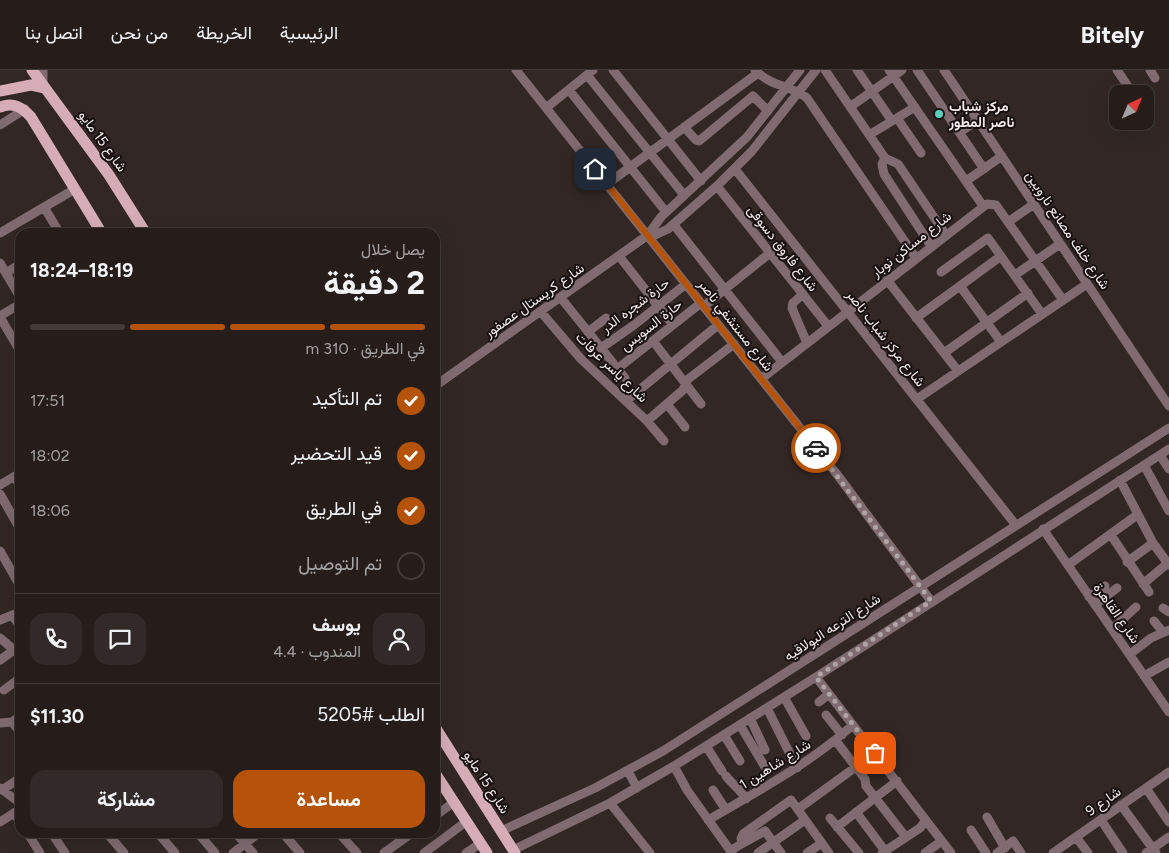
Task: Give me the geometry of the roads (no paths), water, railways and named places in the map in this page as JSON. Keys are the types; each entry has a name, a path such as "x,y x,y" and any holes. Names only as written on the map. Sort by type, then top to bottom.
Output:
{"main road":[{"name":"شارع 15 مايو","path":"32,70 109,175 142,228"},
{"path":"0,91 31,85 44,86"},
{"path":"0,108 9,104 25,109 99,228"},
{"name":"شارع 15 مايو","path":"440,735 514,852"},
{"path":"440,783 484,848"}],"street":[{"path":"43,70 44,86"},
{"name":"شارع مستشفي ناصر","path":"516,70 734,344 931,601"},
{"path":"613,70 701,181"},
{"name":"شارع كريستال عصفور","path":"440,383 648,235 666,212 732,152 768,111 800,70"},
{"name":"شارع كريستال عصفور","path":"648,235 662,233 674,225 735,169 767,133 816,70"},
{"path":"825,70 885,158 898,164 946,235"},
{"path":"857,70 921,153"},
{"path":"850,106 872,91 892,73 902,70"},
{"path":"917,70 984,168"},
{"name":"شارع خلف مصانع ناروبين","path":"944,70 1169,406"},
{"path":"1117,70 1127,85"},
{"path":"1150,70 1156,78"},
{"path":"546,108 590,72 650,153 684,195"},
{"path":"607,184 756,72 770,82 807,98 916,258"},
{"path":"892,73 983,206 989,203 996,205 1063,300"},
{"path":"568,90 666,212"},
{"path":"684,127 696,140 699,140 753,96 768,111"},
{"path":"869,135 915,107"},
{"path":"0,125 25,109"},
{"path":"960,132 978,120"},
{"path":"966,181 1002,156"},
{"path":"885,158 882,164 884,174 931,246"},
{"name":"شارع مركز شباب ناصر","path":"735,169 1015,524"},
{"name":"شارع فاروق دسوقى","path":"717,186 828,326"},
{"path":"0,233 75,189"},
{"path":"1008,222 1034,204"},
{"name":"شارع مساكن نوبار","path":"761,379 983,206"},
{"path":"44,207 57,228"},
{"path":"674,225 782,362"},
{"path":"941,272 986,238 989,239 1042,314"},
{"path":"1014,275 1060,244"},
{"name":"حارة السويس","path":"617,368 673,325 724,290 770,253"},
{"path":"619,256 673,325"},
{"path":"916,318 1001,256"},
{"path":"0,263 15,288"},
{"path":"6,273 15,267"},
{"path":"887,280 958,371"},
{"name":"حارة شجره الدر","path":"601,348 686,284"},
{"path":"917,399 1087,284"},
{"path":"960,286 1001,342"},
{"path":"944,352 1028,293"},
{"path":"802,294 793,303 792,308 807,343"},
{"path":"561,298 625,378"},
{"path":"15,306 1,313 15,341"},
{"name":"شارع ياسر عرفات","path":"541,312 581,359 647,421 664,442"},
{"path":"588,332 606,318"},
{"path":"626,401 718,325"},
{"path":"653,341 701,404"},
{"path":"647,421 683,390 685,383 734,344"},
{"path":"667,404 686,427"},
{"name":"شارع الترعه البولاقيه","path":"501,831 628,771 746,699 1015,524 1169,428"},
{"path":"514,852 610,803 674,766 816,677 1169,449"},
{"path":"1160,455 1169,469"},
{"path":"1144,465 1169,511"},
{"path":"0,486 15,476"},
{"path":"1120,480 1137,515 1168,564 1143,584"},
{"path":"0,494 4,509 15,523"},
{"path":"1068,565 1137,515"},
{"name":"شارع القاهرة","path":"1044,529 1169,712"},
{"path":"1111,535 1127,562 1149,592"},
{"path":"1127,562 1153,543"},
{"path":"0,552 3,563 15,579"},
{"path":"1089,597 1104,586"},
{"path":"1095,605 1117,588"},
{"path":"1112,629 1136,607"},
{"path":"0,620 15,613"},
{"path":"1130,654 1166,631 1154,621"},
{"path":"0,638 15,650"},
{"path":"0,660 15,653"},
{"path":"1144,676 1169,662"},
{"path":"816,677 950,853"},
{"path":"4,690 15,682"},
{"path":"820,702 829,694"},
{"path":"784,697 806,736"},
{"path":"767,708 797,768"},
{"path":"826,714 875,797 905,836"},
{"path":"750,718 766,750"},
{"path":"0,723 12,722 15,720"},
{"path":"12,722 15,726"},
{"path":"740,724 765,767"},
{"name":"شارع شاهين 1","path":"708,820 797,768 839,738 853,725"},
{"path":"724,735 740,761"},
{"path":"706,746 724,774 734,786 740,789 746,799"},
{"path":"798,810 809,796 875,753"},
{"path":"674,766 731,852 765,831 781,853"},
{"path":"628,771 637,788"},
{"name":"شارع 9","path":"1056,852 1169,772"},
{"path":"15,781 1,789 15,799"},
{"path":"837,827 897,781"},
{"path":"1146,788 1169,822"},
{"path":"713,790 726,810"},
{"path":"744,844 741,839 742,834 792,800 829,853"},
{"path":"440,812 454,802"},
{"path":"610,803 650,853"},
{"path":"1121,805 1151,851 1169,837"},
{"path":"0,822 15,812"},
{"path":"856,812 884,852 905,836 920,828 926,820"},
{"path":"987,817 1001,850 1013,841 1020,853"},
{"path":"830,818 859,853"},
{"path":"758,853 806,820"},
{"path":"1101,820 1123,853"},
{"path":"424,853 466,821"},
{"path":"971,830 986,853"},
{"path":"1076,837 1088,853"},
{"path":"30,838 40,853"},
{"path":"56,838 65,853"},
{"path":"113,838 124,853"},
{"path":"162,838 175,853"},
{"path":"202,838 214,853"},
{"path":"240,838 253,853"},
{"path":"233,853 252,838"},
{"path":"287,838 300,853"},
{"path":"343,838 357,853"},
{"path":"384,853 405,838"},
{"path":"925,853 942,841"},
{"path":"807,853 822,843"},
{"path":"466,853 484,848"}],"place":[{"name":"مركز شباب ناصر المطور","path":"939,114"}]}
